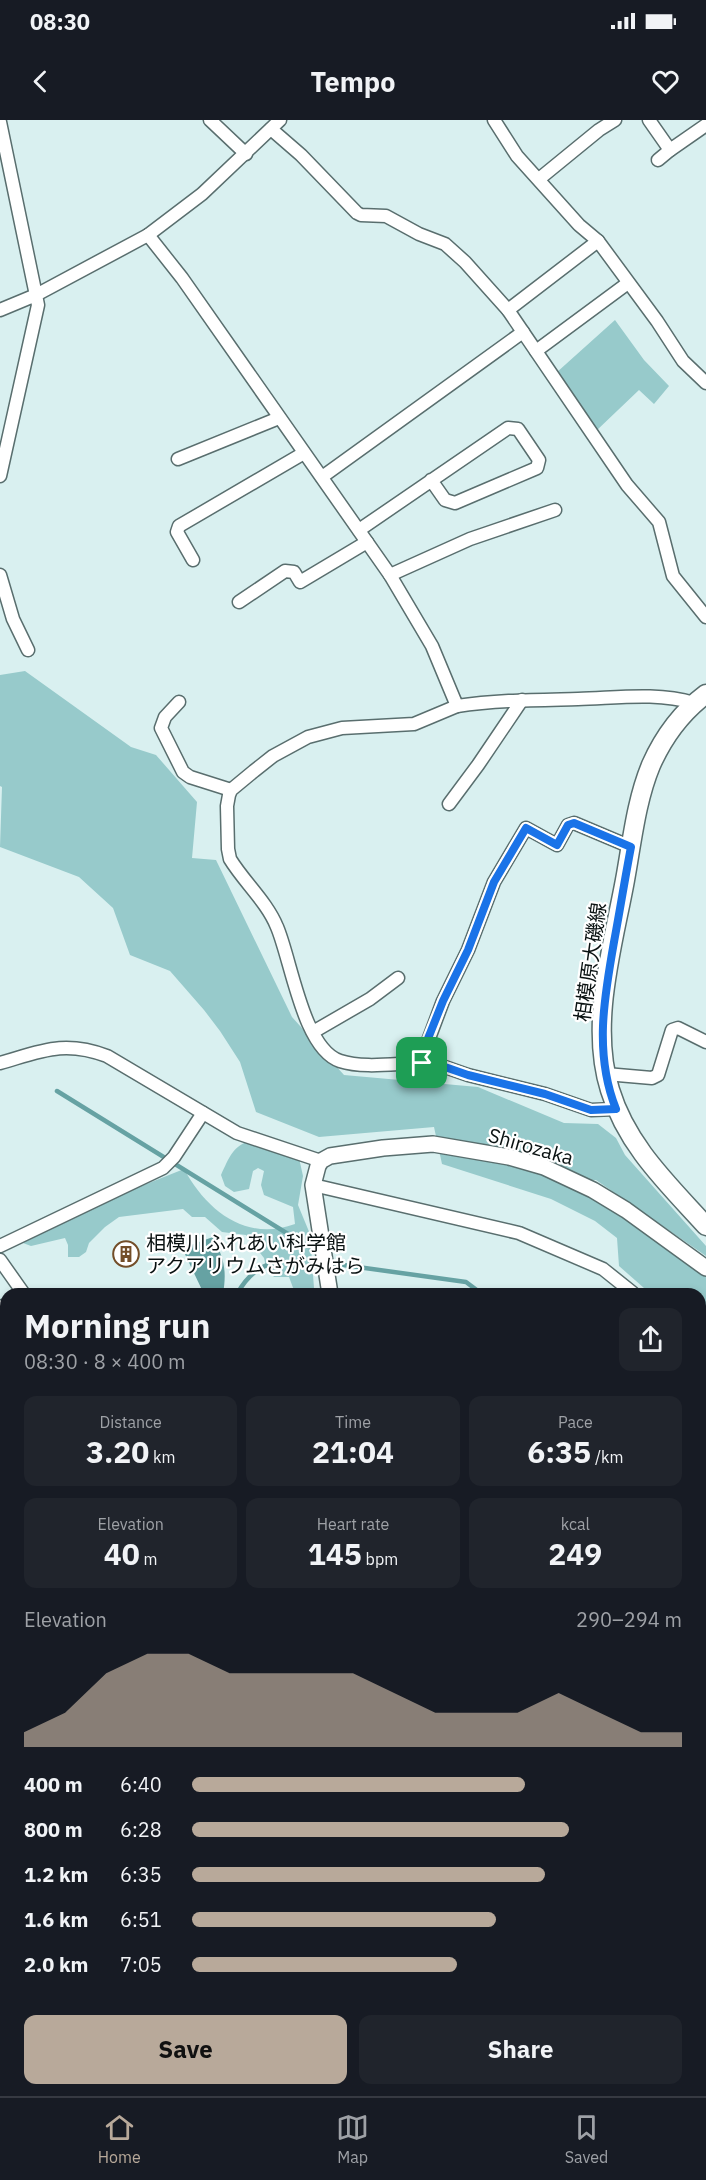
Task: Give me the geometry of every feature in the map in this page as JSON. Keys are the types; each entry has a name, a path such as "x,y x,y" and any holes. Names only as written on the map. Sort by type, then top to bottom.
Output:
{"main road":[{"name":"相模原大磯線","path":"703,697 667,736 652,764 642,794 604,997 602,1040 606,1074 616,1109 629,1135 649,1163 706,1226"}],"street":[{"path":"0,476 38,305 0,123 8,120"},
{"path":"210,120 246,154"},
{"path":"494,120 517,156 579,225 598,241 657,321 683,361 706,383"},
{"path":"539,179 599,130 615,120"},
{"path":"649,120 670,150"},
{"path":"0,310 36,295 148,236 202,194 276,125 301,155 357,213 386,216 419,234 445,244 465,262 508,310 627,484 659,522 673,576 706,617"},
{"path":"658,160 706,126"},
{"path":"148,236 182,278 390,574 432,646 457,706"},
{"path":"508,310 598,241"},
{"path":"536,351 628,283"},
{"path":"322,477 523,333"},
{"path":"178,459 279,418"},
{"path":"359,530 431,480 508,428 518,429 539,460 537,468 455,503 445,500 431,480"},
{"path":"193,560 177,531 179,526 304,453"},
{"path":"390,574 470,539 555,510"},
{"path":"239,602 285,571 294,572 300,582 368,542"},
{"path":"0,575 13,620 28,650"},
{"path":"616,1109 591,1110 545,1094 445,1067 422,1063 343,1062 333,1058 318,1042 313,1032 294,984 277,926 230,859 227,806 231,790 273,756 308,737 342,728 414,724 457,706 489,701 703,697"},
{"path":"449,804 522,700"},
{"path":"179,702 165,717 161,728 183,772 190,777 231,790"},
{"path":"422,1063 423,1051 443,1001 468,950 494,882 526,828 557,845 568,825 574,823 631,847"},
{"path":"313,1032 370,999 398,978"},
{"path":"606,1074 652,1078 658,1075 672,1030 678,1028 706,1042"},
{"path":"0,1063 50,1049 74,1047 86,1049 107,1056 237,1133 321,1161 315,1172 313,1185 329,1288"},
{"path":"0,1246 163,1168 174,1157 203,1113"},
{"name":"Shirozaka","path":"321,1161 330,1156 383,1148 433,1144 518,1160 558,1173 593,1190 626,1210 706,1268"},
{"path":"313,1185 519,1233 603,1269 627,1288"},
{"path":"0,1260 20,1288"}],"shaded area":[{"path":"615,320 644,360 669,386 654,404 639,390 596,431 556,373"},
{"path":"25,671 131,747 156,755 197,802 192,858 216,860 292,1017 344,1075 478,1087 564,1123 598,1124 616,1138 625,1155 706,1246 706,1256 596,1180 588,1180 596,1200 706,1272 706,1288 644,1288 619,1266 617,1238 595,1221 551,1199 442,1164 434,1127 319,1137 256,1112 240,1062 220,1031 170,971 130,955 113,908 79,877 0,847 2,787 0,786 0,675"},
{"path":"252,1140 299,1158 303,1176 298,1205 310,1234 314,1288 293,1288 289,1277 274,1277 266,1267 264,1258 246,1235 222,1232 205,1217 192,1217 183,1209 119,1217 89,1243 86,1252 79,1257 68,1257 68,1245 65,1238 31,1246 23,1243 29,1236 51,1229 139,1187 184,1169 193,1184 216,1210 244,1226 277,1229 295,1224 293,1207 264,1195 261,1185 264,1171 258,1168 253,1171 249,1189 234,1192 225,1186 221,1175 229,1158 240,1145"},
{"path":"213,1237 224,1264 224,1288 201,1288 182,1248"}],"waterway":[{"path":"57,1091 309,1247"},
{"path":"241,1288 259,1269 278,1263"},
{"path":"336,1264 466,1282 474,1288"}],"place":[{"name":"相模川ふれあい科学館 アクアリウムさがみはら","path":"126,1254"}],"route":[{"path":"574,823 631,847 602,1013 603,1051 609,1088 616,1109 591,1110 545,1094 422,1063 423,1051 443,1001 468,950 494,882 526,828 557,845 568,825 574,823"}]}
